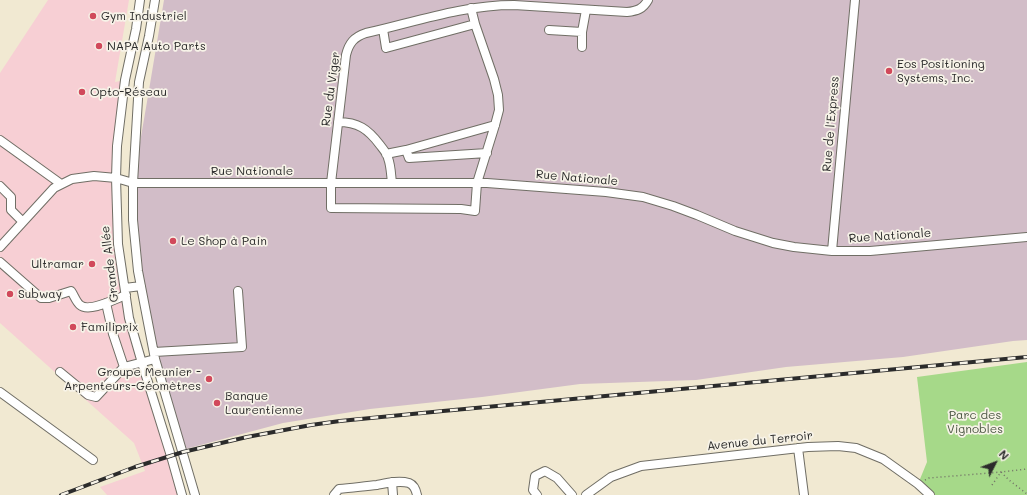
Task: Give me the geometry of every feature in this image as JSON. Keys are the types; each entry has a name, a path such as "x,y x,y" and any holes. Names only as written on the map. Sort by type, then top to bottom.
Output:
{"street":[{"name":"Grande Allée","path":"140,0 136,29 125,80 117,146 116,178 118,244 129,318 182,495"},
{"path":"154,0 149,36 139,82 133,183 133,220 138,271 155,355 195,495"},
{"name":"Rue du Viger","path":"477,183 475,211 461,209 331,208 331,183 346,55 352,40 361,35 382,29 471,8 514,5 634,12 643,7 648,0"},
{"name":"Rue de l'Express","path":"832,251 854,0"},
{"path":"471,8 494,79 498,95 499,110 477,183"},
{"path":"582,47 582,32 586,10"},
{"path":"382,29 386,48 475,24"},
{"path":"549,30 582,32"},
{"path":"125,80 139,82"},
{"path":"338,122 352,123 364,128 371,134 386,154 390,167 392,183"},
{"path":"386,154 495,126"},
{"path":"0,140 61,184 54,188 0,247"},
{"path":"406,150 409,158 487,153"},
{"name":"Rue Nationale","path":"61,184 72,180 94,176 116,178 133,183 477,183 586,190 633,195 685,210 735,231 773,243 832,251 870,251 1027,237"},
{"path":"0,186 11,196 11,210 23,222"},
{"path":"0,262 41,298 49,298 71,290 79,304 86,308 106,303 125,292 141,286"},
{"path":"60,372 88,395 96,397 124,367 142,363 155,355 242,347 238,291"},
{"path":"106,303 113,334 124,367"},
{"path":"0,392 93,460"},
{"name":"Avenue du Terroir","path":"586,495 611,477 641,466 798,448 838,446 856,448 884,459 918,484 930,495"},
{"path":"798,448 804,495"},
{"path":"537,495 533,490 535,476 545,471 558,478 572,495"},
{"path":"392,482 393,495"},
{"path":"334,495 339,489 392,482 410,483 415,487 417,495"}],"path":[{"path":"918,484 929,478 1027,469"},
{"path":"992,485 1001,472"},
{"path":"1001,472 1027,494"}],"shaded area":[{"path":"48,0 129,0 115,82 125,80 117,146 118,244 129,318 182,495 107,495 100,487 145,471 134,443 0,323 0,73"},
{"path":"164,0 1027,0 1027,340 903,357 786,367 696,380 580,384 482,397 370,409 283,423 182,450 155,359 138,271 133,183"}],"green space":[{"name":"Parc des Vignobles","path":"1027,362 1027,495 930,495 918,484 927,462 917,377"}],"railway":[{"path":"61,495 135,467 183,452 247,437 311,425 443,411 1027,357"}],"place":[{"name":"Gym Industriel","path":"93,16"},
{"name":"NAPA Auto Parts","path":"99,46"},
{"name":"Eos Positioning Systems, Inc.","path":"889,71"},
{"name":"Opto-Réseau","path":"82,92"},
{"name":"Le Shop à Pain","path":"173,241"},
{"name":"Ultramar","path":"92,264"},
{"name":"Subway","path":"10,294"},
{"name":"Familiprix","path":"73,327"},
{"name":"Groupe Meunier - Arpenteurs-Géomètres","path":"209,379"},
{"name":"Banque Laurentienne","path":"217,403"}]}
